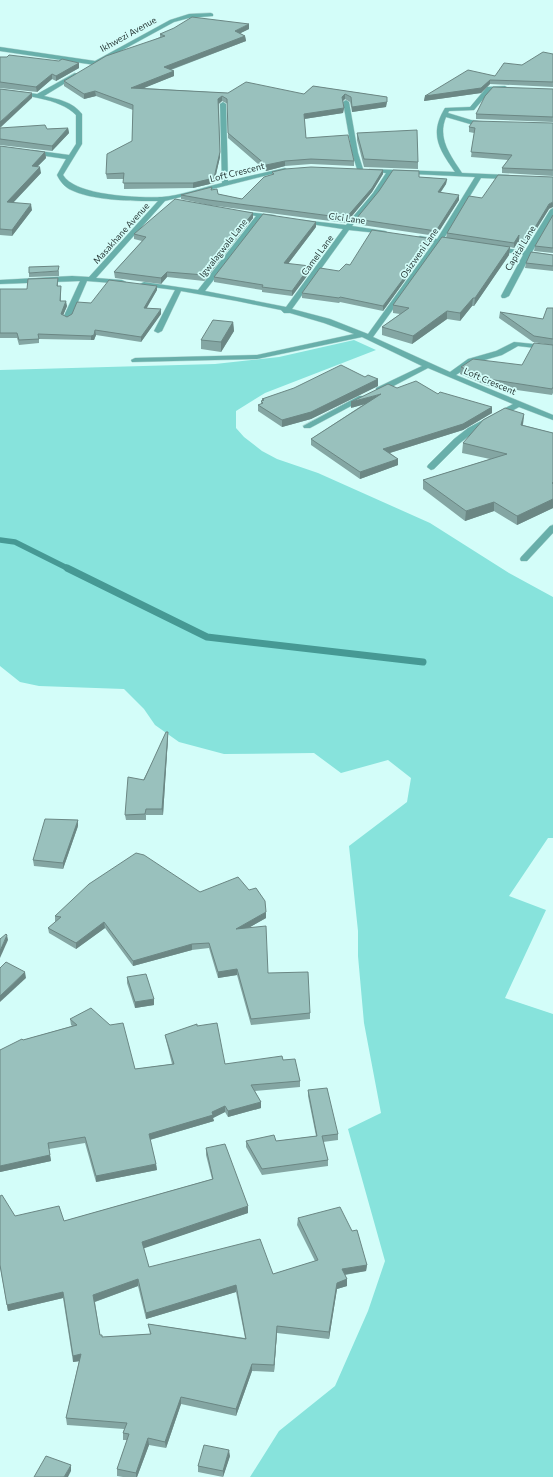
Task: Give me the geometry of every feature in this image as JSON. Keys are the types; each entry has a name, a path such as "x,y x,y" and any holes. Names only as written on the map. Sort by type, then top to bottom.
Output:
{"street":[{"name":"Ikhwezi Avenue","path":"89,67 172,20 189,16 211,15"},
{"path":"0,49 95,63"},
{"path":"39,96 83,70"},
{"path":"447,110 472,109 490,88 515,88"},
{"name":"Loft Crescent","path":"0,91 39,96 73,108 78,113 80,119 79,145 62,167 60,175 64,182 73,188 89,193 163,199 291,170"},
{"path":"346,102 357,169 520,178"},
{"path":"223,104 225,185"},
{"path":"447,110 470,122 491,123"},
{"path":"447,110 439,126 439,137 442,146 460,175"},
{"path":"23,151 70,157"},
{"name":"Camel Lane","path":"287,311 348,227 376,194 390,172"},
{"name":"Osizweni Lane","path":"365,336 439,241 478,176"},
{"path":"163,199 178,202"},
{"name":"Masakhane Avenue","path":"67,318 88,278 153,212 163,199"},
{"name":"Capital Lane","path":"505,296 515,273 528,254 553,210"},
{"path":"231,211 282,218"},
{"name":"Igwalagwala Lane","path":"200,292 260,215"},
{"name":"Cici Lane","path":"297,220 394,234"},
{"path":"409,236 461,244"},
{"path":"491,248 553,257"},
{"name":"Loft Crescent","path":"0,282 88,278 179,288 287,311 326,321 365,336 450,375 553,418"},
{"path":"158,331 179,288"},
{"path":"136,360 257,357 365,336"},
{"path":"450,375 471,361 498,353 517,344 553,348"},
{"path":"307,426 429,365"},
{"path":"431,467 457,441 471,430 519,404"},
{"path":"524,560 553,528"}],"shaded area":[{"path":"354,340 376,350 265,393 236,411 236,428 244,437 262,451 277,459 318,473 430,523 509,573 553,597 553,838 548,838 509,896 546,910 505,998 553,1014 553,1477 250,1477 279,1431 335,1386 368,1311 385,1261 348,1129 381,1113 364,1023 358,956 358,931 349,846 407,802 411,778 388,760 341,773 314,753 224,754 179,742 155,725 144,709 124,689 39,686 20,682 0,666 0,370 215,364 279,357"}],"building":[{"path":"192,17 249,24 235,31 245,36 164,67 174,71 131,88 228,93 246,82 304,94 313,86 387,97 387,102 352,107 351,97 345,94 342,97 344,108 304,114 306,138 348,135 354,161 311,159 285,161 266,165 228,133 227,99 222,96 218,99 220,152 214,178 193,183 123,183 124,173 106,174 107,154 132,141 133,105 95,91 84,94 64,81 106,56 165,36 160,34 174,28"},
{"path":"543,52 553,54 553,82 490,80 481,88 425,96 468,70 495,76 504,63 522,65"},
{"path":"9,55 59,61 62,59 79,63 56,76 52,74 36,87 0,82 0,57 7,57"},
{"path":"493,87 553,89 553,117 476,114 485,96"},
{"path":"0,89 32,93 0,122"},
{"path":"473,121 553,123 553,170 502,168 512,155 471,152 475,128 469,127"},
{"path":"45,125 47,129 68,128 52,146 0,139 0,128"},
{"path":"417,130 418,162 364,159 357,133"},
{"path":"0,146 45,152 32,166 40,167 7,202 31,204 12,230 0,229"},
{"path":"311,167 383,170 372,188 346,218 181,195 212,187 211,190 217,189 218,194 242,199 264,177 274,174 272,172 285,169"},
{"path":"393,170 419,171 419,177 447,179 438,192 459,195 436,231 356,219 379,191"},
{"path":"498,175 553,177 553,202 549,204 525,244 518,243 519,235 514,243 447,233 469,196 482,198"},
{"path":"175,199 253,213 204,275 167,272 161,278 114,272 146,237 134,234"},
{"path":"263,214 316,222 284,263 310,266 292,291 262,287 263,285 214,277"},
{"path":"553,215 553,248 535,246"},
{"path":"372,230 433,239 383,306 340,297 302,293 320,268 339,271 346,264 350,265"},
{"path":"442,237 510,247 475,298 473,298 460,313 447,311 413,336 382,327 409,308 393,305"},
{"path":"531,252 553,255 553,266 526,263"},
{"path":"59,266 58,271 29,273 29,267"},
{"path":"58,278 57,286 61,286 60,301 66,301 61,314 67,317 72,314 77,302 91,303 109,280 157,286 144,308 161,309 141,337 95,330 94,335 91,336 38,334 39,339 19,340 17,333 0,333 0,289 27,289 28,279"},
{"path":"547,308 553,308 553,339 534,336 500,312 543,319"},
{"path":"213,320 233,322 221,342 201,340"},
{"path":"534,343 553,345 552,389 488,379 461,367 473,359 522,365"},
{"path":"341,365 365,377 368,375 378,379 311,412 282,420 258,405 263,403 261,401 264,400 262,399 294,388"},
{"path":"416,381 438,394 440,392 492,407 463,424 383,449 398,459 360,472 311,439 381,394 351,402 388,384 397,388"},
{"path":"505,408 524,414 521,425 553,433 553,499 517,516 494,502 466,511 423,480 507,454 463,443 483,420"},
{"path":"166,732 168,732 162,809 146,809 145,814 125,815 128,777 144,780"},
{"path":"45,819 78,820 63,863 33,860"},
{"path":"136,853 144,855 200,892 238,877 249,890 256,888 265,901 266,912 236,929 266,926 268,973 308,972 310,1013 251,1019 237,969 218,972 209,943 192,944 133,961 104,922 76,943 48,928 61,917 55,916 89,884"},
{"path":"6,934 7,935 0,951 0,939"},
{"path":"6,962 25,972 0,996 0,968"},
{"path":"146,974 154,999 135,1002 127,977"},
{"path":"91,1008 110,1025 123,1023 135,1069 174,1064 165,1035 197,1024 197,1026 217,1023 225,1064 282,1056 283,1060 295,1059 300,1081 251,1085 261,1102 228,1111 225,1106 212,1112 213,1115 149,1134 156,1164 96,1176 85,1137 48,1143 50,1155 0,1166 0,1050 22,1039 23,1040 77,1025 70,1019"},
{"path":"327,1088 338,1134 322,1136 328,1160 262,1169 246,1141 274,1135 276,1141 317,1136 308,1090"},
{"path":"225,1144 248,1206 142,1242 149,1267 260,1239 273,1274 318,1260 298,1218 340,1207 352,1231 357,1230 367,1265 342,1269 347,1279 337,1283 329,1332 277,1326 274,1365 252,1364 236,1409 181,1397 165,1442 148,1438 136,1473 117,1469 129,1434 123,1433 127,1423 66,1418 81,1354 73,1356 63,1292 7,1305 0,1265 0,1196 2,1195 15,1216 59,1206 64,1221 213,1179 206,1148","holes":["138,1279 146,1313 236,1285 246,1339 148,1324 151,1334 102,1337 102,1335 100,1335 93,1295"]},
{"path":"204,1445 229,1450 223,1471 198,1466"},
{"path":"46,1456 71,1465 64,1477 34,1477"}],"waterway":[{"path":"0,540 15,542 67,568"},
{"path":"67,568 207,637 423,662"}]}
